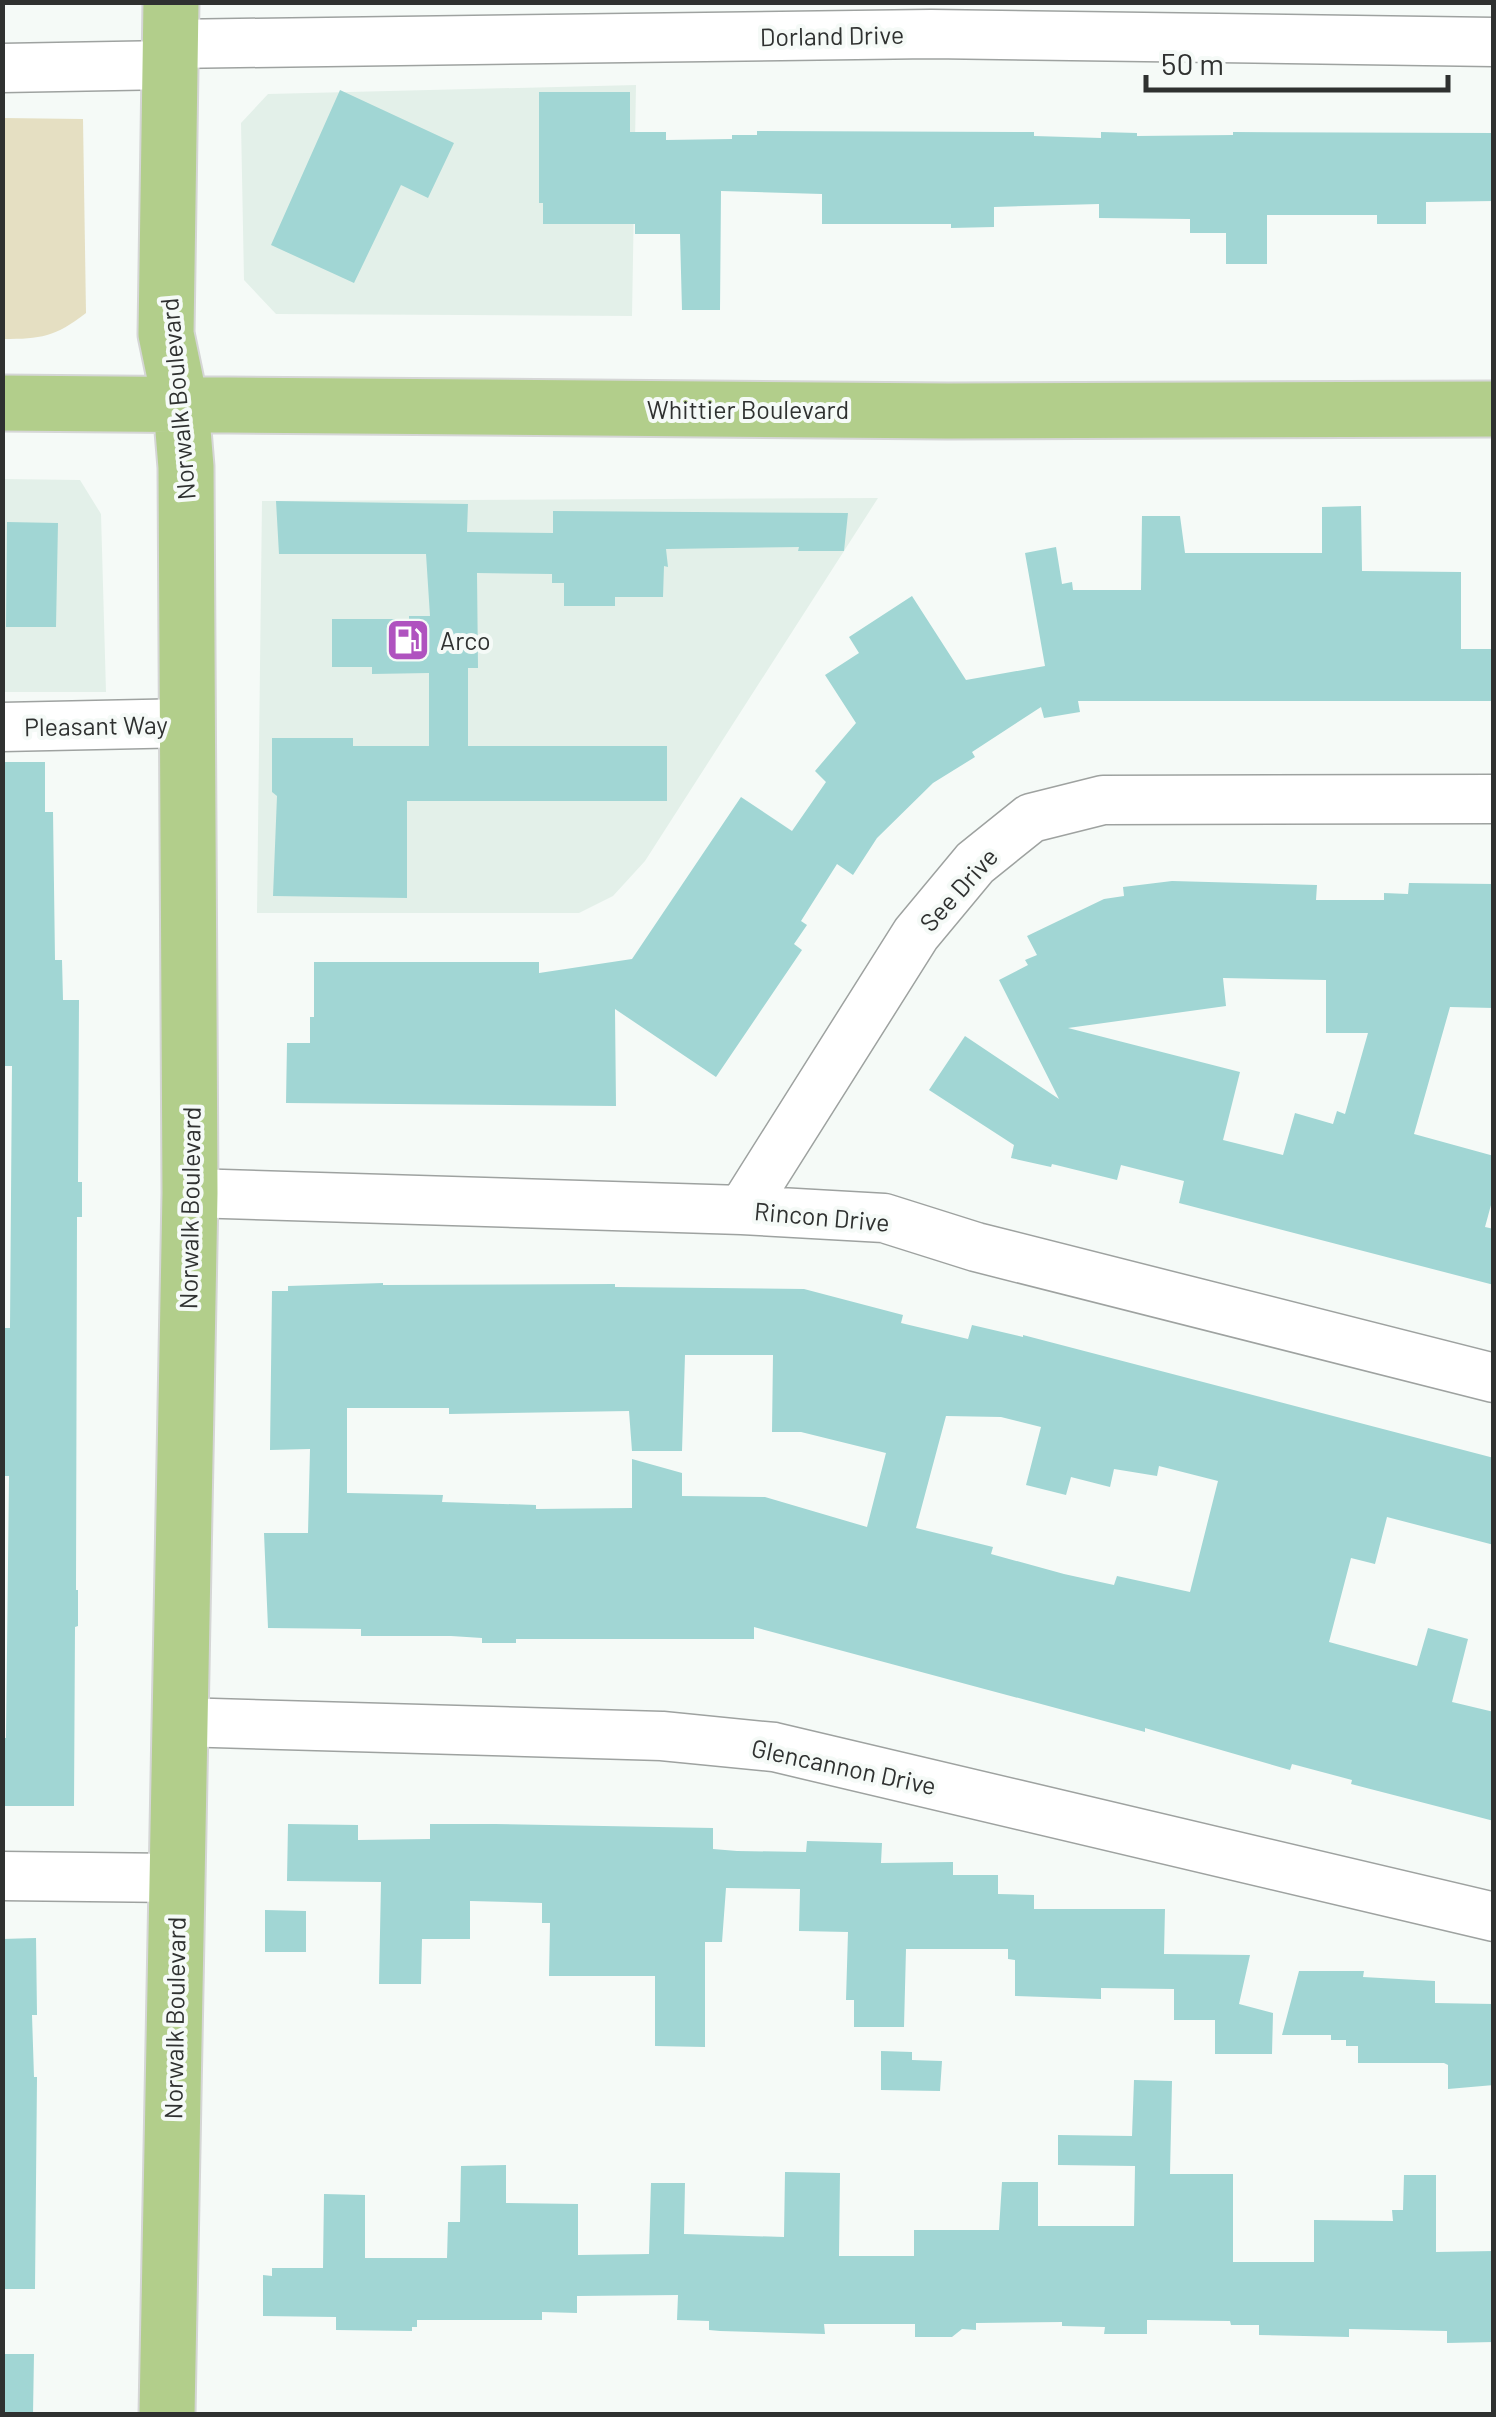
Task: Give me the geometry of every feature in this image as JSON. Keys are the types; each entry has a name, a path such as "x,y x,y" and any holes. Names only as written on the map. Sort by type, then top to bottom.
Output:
{"main road":[{"name":"Norwalk Boulevard","path":"167,2414 190,1193 186,466 181,406 166,334 170,37"},
{"name":"Whittier Boulevard","path":"2,403 948,411 1494,408"}],"street":[{"name":"Dorland Drive","path":"2,68 170,37 931,34 1494,42"},
{"name":"Pleasant Way","path":"2,727 190,723"},
{"name":"See Drive","path":"742,1210 916,934 975,863 1031,818 1104,800 1494,799"},
{"name":"Rincon Drive","path":"190,1193 884,1218 976,1246 1494,1378"},
{"name":"Glencannon Drive","path":"180,1722 662,1736 774,1747 1494,1918"},
{"path":"2,1876 176,1878"}],"shaded area":[{"path":"636,85 632,316 276,314 244,280 241,123 268,94"},
{"path":"3,118 83,119 86,313 56,332 38,337 3,339"},
{"path":"3,479 80,480 101,514 106,692 3,692"},
{"path":"878,498 645,861 613,896 579,913 257,913 262,501"}],"building":[{"path":"340,90 454,143 428,198 401,185 354,283 271,245"},
{"path":"539,92 630,92 630,132 666,132 666,140 732,139 732,135 757,135 757,131 1034,132 1034,136 1101,138 1101,132 1137,136 1233,132 1494,133 1494,201 1426,202 1426,224 1377,224 1377,215 1267,215 1267,264 1226,264 1226,233 1190,233 1190,219 1099,218 1099,204 994,207 994,227 822,224 822,194 721,191 720,310 682,310 680,234 635,234 635,224 543,224 543,203 539,203"},
{"path":"276,501 468,504 467,532 553,533 553,511 848,513 844,551 798,551 799,547 666,549 668,567 664,566 663,597 615,597 615,606 564,606 564,583 552,583 552,574 477,573 478,668 468,668 468,746 667,746 667,801 407,801 407,898 273,896 277,796 272,792 272,738 353,738 353,746 429,746 429,673 372,674 372,667 332,667 332,619 430,616 426,554 279,554"},
{"path":"1361,506 1362,571 1461,572 1461,649 1494,649 1494,701 1078,701 1080,712 1044,718 1041,707 933,783 877,838 853,875 837,864 801,921 807,925 794,944 802,950 716,1077 615,1009 616,1106 286,1103 287,1043 310,1043 314,962 539,962 539,973 632,959 741,797 792,831 826,782 815,771 856,723 825,675 859,653 849,637 912,596 966,680 1045,666 1025,553 1056,547 1062,584 1072,582 1073,590 1141,590 1142,516 1180,516 1185,553 1322,553 1322,507"},
{"path":"7,522 58,523 56,627 6,627"},
{"path":"2,762 45,762 45,812 53,812 55,960 62,960 63,1000 79,1000 78,1182 82,1182 82,1217 77,1217 78,1626 74,1806 2,1806 9,1476 2,1476 2,1328 10,1328 12,1066 2,1066"},
{"path":"1172,881 1317,885 1316,900 1384,900 1384,893 1408,894 1409,883 1494,884 1494,1008 1450,1007 1414,1134 1494,1156 1494,1194 1485,1227 1494,1229 1494,1285 1179,1203 1184,1181 1121,1165 1117,1180 1011,1158 1014,1145 929,1090 965,1036 1059,1099 999,980 1028,965 1025,960 1037,955 1027,936 1104,899 1124,896 1123,887","holes":["1223,978 1326,980 1326,1033 1368,1033 1345,1114 1337,1111 1333,1124 1295,1113 1283,1155 1223,1140 1240,1072 1068,1028 1226,1006"]},
{"path":"615,1284 804,1289 903,1315 901,1323 968,1339 972,1325 1023,1335 1494,1458 1494,1545 1387,1517 1375,1564 1351,1558 1329,1642 1417,1666 1428,1628 1468,1639 1452,1702 1494,1712 1494,1821 1351,1784 1352,1780 1292,1764 1290,1770 1145,1728 1145,1732 754,1627 754,1639 516,1639 516,1643 482,1643 482,1638 451,1636 361,1636 361,1629 268,1628 264,1533 308,1533 310,1449 270,1450 272,1291 288,1291 288,1286","holes":["685,1355 773,1355 772,1432 801,1432 886,1453 867,1527 765,1497 682,1496 682,1473 632,1459 632,1508 536,1509 536,1505 442,1502 443,1495 347,1493 347,1408 449,1408 449,1414 629,1411 632,1451 682,1451","946,1416 1001,1417 1041,1427 1026,1485 1066,1495 1071,1477 1110,1487 1114,1469 1157,1476 1159,1466 1218,1481 1190,1592 1117,1576 1114,1585 1064,1574 991,1554 993,1547 916,1528"]},
{"path":"288,1824 358,1825 358,1840 430,1839 430,1824 495,1824 713,1828 713,1849 737,1851 806,1852 807,1841 882,1843 881,1863 953,1862 953,1875 998,1875 998,1894 1034,1895 1034,1909 1165,1909 1164,1954 1250,1955 1239,2004 1273,2013 1272,2054 1215,2054 1215,2020 1174,2020 1174,1989 1101,1988 1101,1999 1015,1996 1015,1960 1008,1959 1008,1949 906,1949 904,2027 854,2027 854,2000 846,2000 848,1932 799,1931 800,1889 726,1888 722,1942 705,1942 705,2047 655,2046 655,1976 549,1976 550,1923 542,1923 542,1903 470,1901 470,1939 422,1939 421,1984 379,1984 381,1882 287,1881"},
{"path":"265,1910 306,1911 306,1952 265,1952"},
{"path":"36,1938 37,2015 32,2015 37,2077 35,2289 2,2289 2,1939"},
{"path":"1299,1971 1364,1971 1363,1977 1435,1981 1435,2003 1494,2004 1494,2085 1448,2089 1448,2065 1444,2063 1358,2063 1358,2046 1346,2046 1346,2040 1331,2040 1331,2035 1282,2035"},
{"path":"881,2051 912,2052 912,2060 942,2061 940,2091 881,2090"},
{"path":"1134,2080 1172,2081 1170,2174 1233,2174 1233,2262 1314,2262 1314,2220 1393,2221 1392,2210 1403,2210 1404,2175 1436,2175 1436,2252 1494,2251 1494,2342 1447,2343 1447,2331 1349,2329 1349,2337 1259,2335 1259,2325 1231,2325 1230,2321 1147,2320 1147,2334 1104,2334 1105,2327 1062,2326 1062,2322 976,2323 976,2330 962,2329 952,2337 915,2337 915,2324 824,2324 825,2334 720,2331 709,2330 709,2321 677,2320 678,2295 577,2296 577,2313 542,2312 542,2320 417,2320 412,2331 336,2330 336,2317 263,2316 263,2275 272,2276 272,2268 323,2268 324,2194 365,2195 365,2258 447,2258 448,2222 460,2222 461,2166 506,2165 506,2203 578,2204 578,2255 649,2254 651,2183 685,2183 684,2234 784,2237 785,2172 840,2173 839,2256 914,2256 914,2230 999,2230 1002,2182 1038,2182 1038,2226 1134,2226 1135,2166 1058,2165 1058,2135 1132,2136"},
{"path":"2,2354 34,2354 33,2414 2,2414"}],"place":[{"name":"Arco","path":"408,640"}]}
